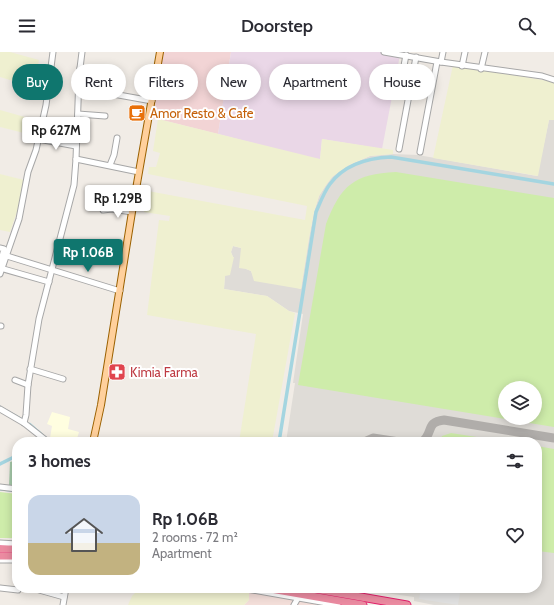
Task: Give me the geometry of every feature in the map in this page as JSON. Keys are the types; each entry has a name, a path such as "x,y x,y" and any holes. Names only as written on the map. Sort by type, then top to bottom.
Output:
{"highway":[{"path":"0,549 12,549"},
{"path":"0,556 12,556"},
{"path":"310,593 407,605"},
{"path":"323,593 346,602 363,605"}],"main road":[{"path":"94,437 101,405 134,198 160,52"}],"street":[{"path":"1,267 7,256 19,219 30,165 36,150 46,105 53,52"},
{"path":"80,64 82,52"},
{"path":"384,52 481,69 553,78"},
{"path":"420,152 439,62 443,52"},
{"path":"462,66 464,52"},
{"path":"481,69 485,52"},
{"path":"404,64 406,55"},
{"path":"399,149 416,57"},
{"path":"126,96 152,101"},
{"path":"24,423 30,369 40,319 73,187 76,159 78,100"},
{"path":"78,114 105,116"},
{"path":"41,129 77,136"},
{"path":"110,165 114,155 117,138"},
{"path":"38,139 76,146"},
{"path":"76,159 139,172"},
{"path":"113,194 134,198"},
{"path":"103,210 112,209 132,212"},
{"path":"0,248 4,249 0,274"},
{"path":"7,256 120,291"},
{"path":"1,267 49,282"},
{"path":"30,369 63,379"},
{"path":"14,380 28,385"},
{"path":"0,409 24,423 42,437"},
{"path":"0,487 12,488"},
{"path":"0,544 12,544"},
{"path":"0,560 12,560"},
{"path":"0,588 12,589"},
{"path":"50,593 64,597"},
{"path":"63,605 65,593"},
{"path":"270,593 334,605 346,602"},
{"path":"295,604 298,598"}],"shaded area":[{"path":"0,52 10,52 39,60 38,64 12,64 12,81 0,77"},
{"path":"163,52 231,52 229,64 206,64 206,100 223,100 218,134 158,119 150,119 154,100 198,100 198,64 161,64"},
{"path":"231,52 379,52 400,55 398,64 369,64 369,100 391,100 382,149 322,139 320,160 218,134 223,100 261,100 261,64 229,64"},
{"path":"453,65 554,82 554,120 549,120 538,176 433,158"},
{"path":"0,110 39,121 36,136 0,127"},
{"path":"158,119 320,159 322,139 393,150 393,154 370,156 349,165 332,177 326,185 319,196 314,212 301,289 254,281 251,271 239,268 241,248 233,246 231,252 234,257 230,275 225,276 224,289 267,296 289,311 295,313 273,437 240,437 256,334 147,315 159,220 169,221 170,216 144,212 148,191 305,220 307,206 148,174 149,167 156,167 160,153 153,151"},
{"path":"549,120 554,120 554,605 434,605 414,601 414,597 385,593 542,593 542,437 287,437 303,314 289,311 267,296 224,289 225,276 233,257 231,252 233,246 241,248 246,269 251,271 253,276 301,289 314,212 319,196 326,185 338,171 349,165 370,156 393,154 418,155 537,176"},
{"path":"0,174 24,180 20,203 10,232 0,230"},
{"path":"52,412 70,417 68,429 79,432 78,437 50,437 52,426 47,424"},
{"path":"12,461 12,486 9,486 10,462"},
{"path":"135,593 249,593 249,600 244,605 128,605"},
{"path":"249,593 255,593 326,605 244,605 249,600"},
{"path":"420,593 460,593 458,605 419,599"}],"green space":[{"path":"396,172 554,198 554,427 542,425 542,381 498,381 498,418 298,385 326,224 337,200 344,191 351,184 369,175"},
{"path":"451,433 477,437 442,437"},
{"path":"542,447 554,449 554,553 542,552"},
{"path":"0,492 12,493 12,538 0,538"}],"waterway":[{"path":"280,437 316,212 326,190 336,177 349,167 365,161 391,157 554,184"},
{"path":"0,406 23,419"},
{"path":"30,423 46,437"},
{"path":"0,464 12,458"},
{"path":"0,490 12,491"}],"taxiway":[{"path":"427,437 432,425 438,421 444,420 554,438"}],"place":[{"name":"Amor Resto & Cafe","path":"137,113"},
{"name":"Kimia Farma","path":"117,372"}]}
